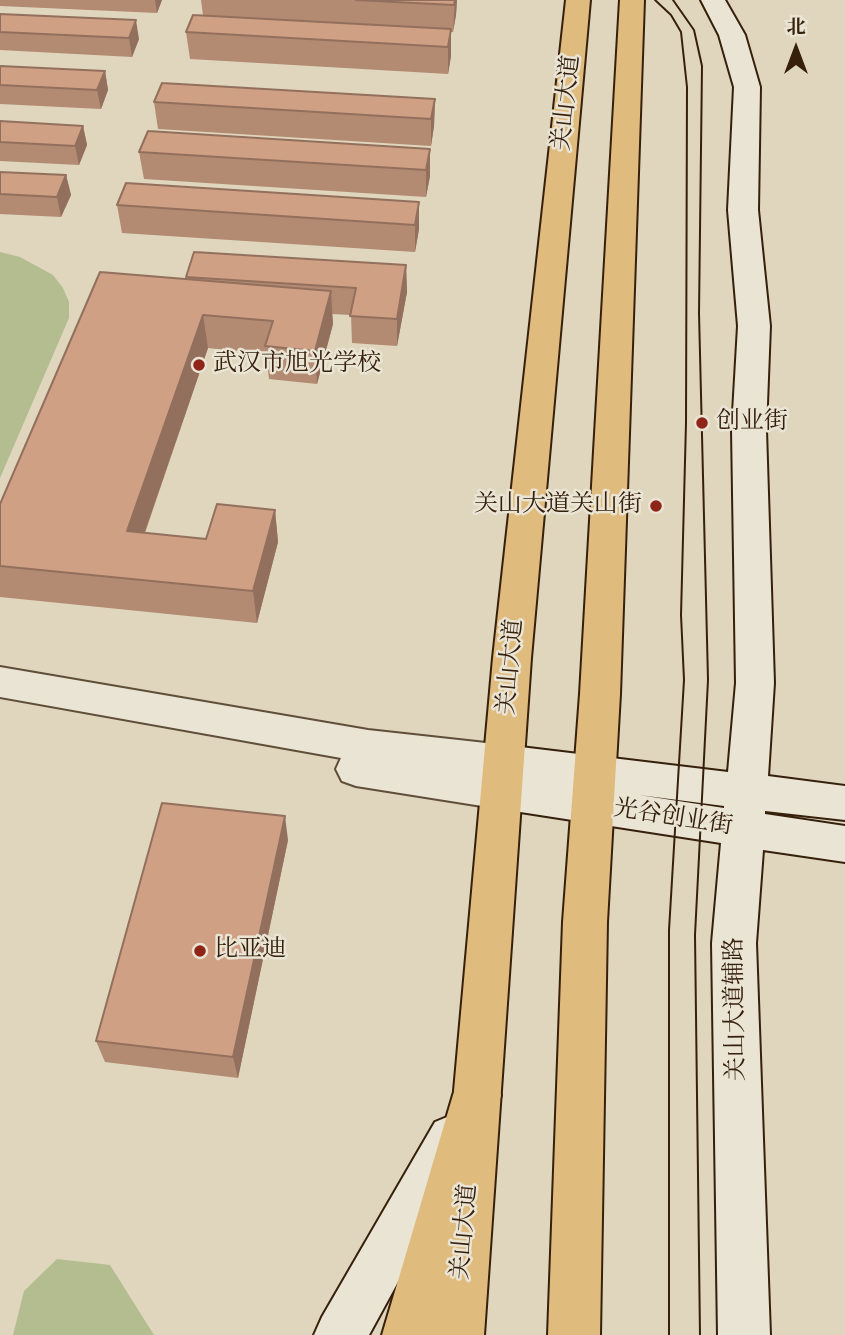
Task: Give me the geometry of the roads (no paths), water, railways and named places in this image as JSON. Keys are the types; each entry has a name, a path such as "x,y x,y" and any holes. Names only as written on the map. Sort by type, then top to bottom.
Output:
{"main road":[{"name":"关山大道","path":"458,1335 502,777 578,0"},
{"path":"574,1335 585,922 594,790 632,0"},
{"name":"关山大道辅路","path":"713,0 732,35 747,87 743,210 754,326 749,430 755,683 734,943 744,1335"},
{"path":"0,682 368,746 502,777"},
{"path":"0,701 358,770 502,777"},
{"name":"光谷创业街","path":"502,777 744,810 845,844"},
{"name":"光谷创业街","path":"744,810 845,803"},
{"path":"340,1335 477,1095"},
{"path":"408,1335 477,1095"}],"tram line":[{"path":"655,0 671,15 681,32 687,87 686,423 681,615 684,680 669,930 669,1335"},
{"path":"673,0 694,30 702,66 699,313 708,680 695,935 700,1335"}],"place":[{"name":"武汉市旭光学校","path":"199,365"},
{"name":"创业街","path":"702,423"},
{"name":"关山大道关山街","path":"656,506"},
{"name":"比亚迪","path":"200,951"}]}
